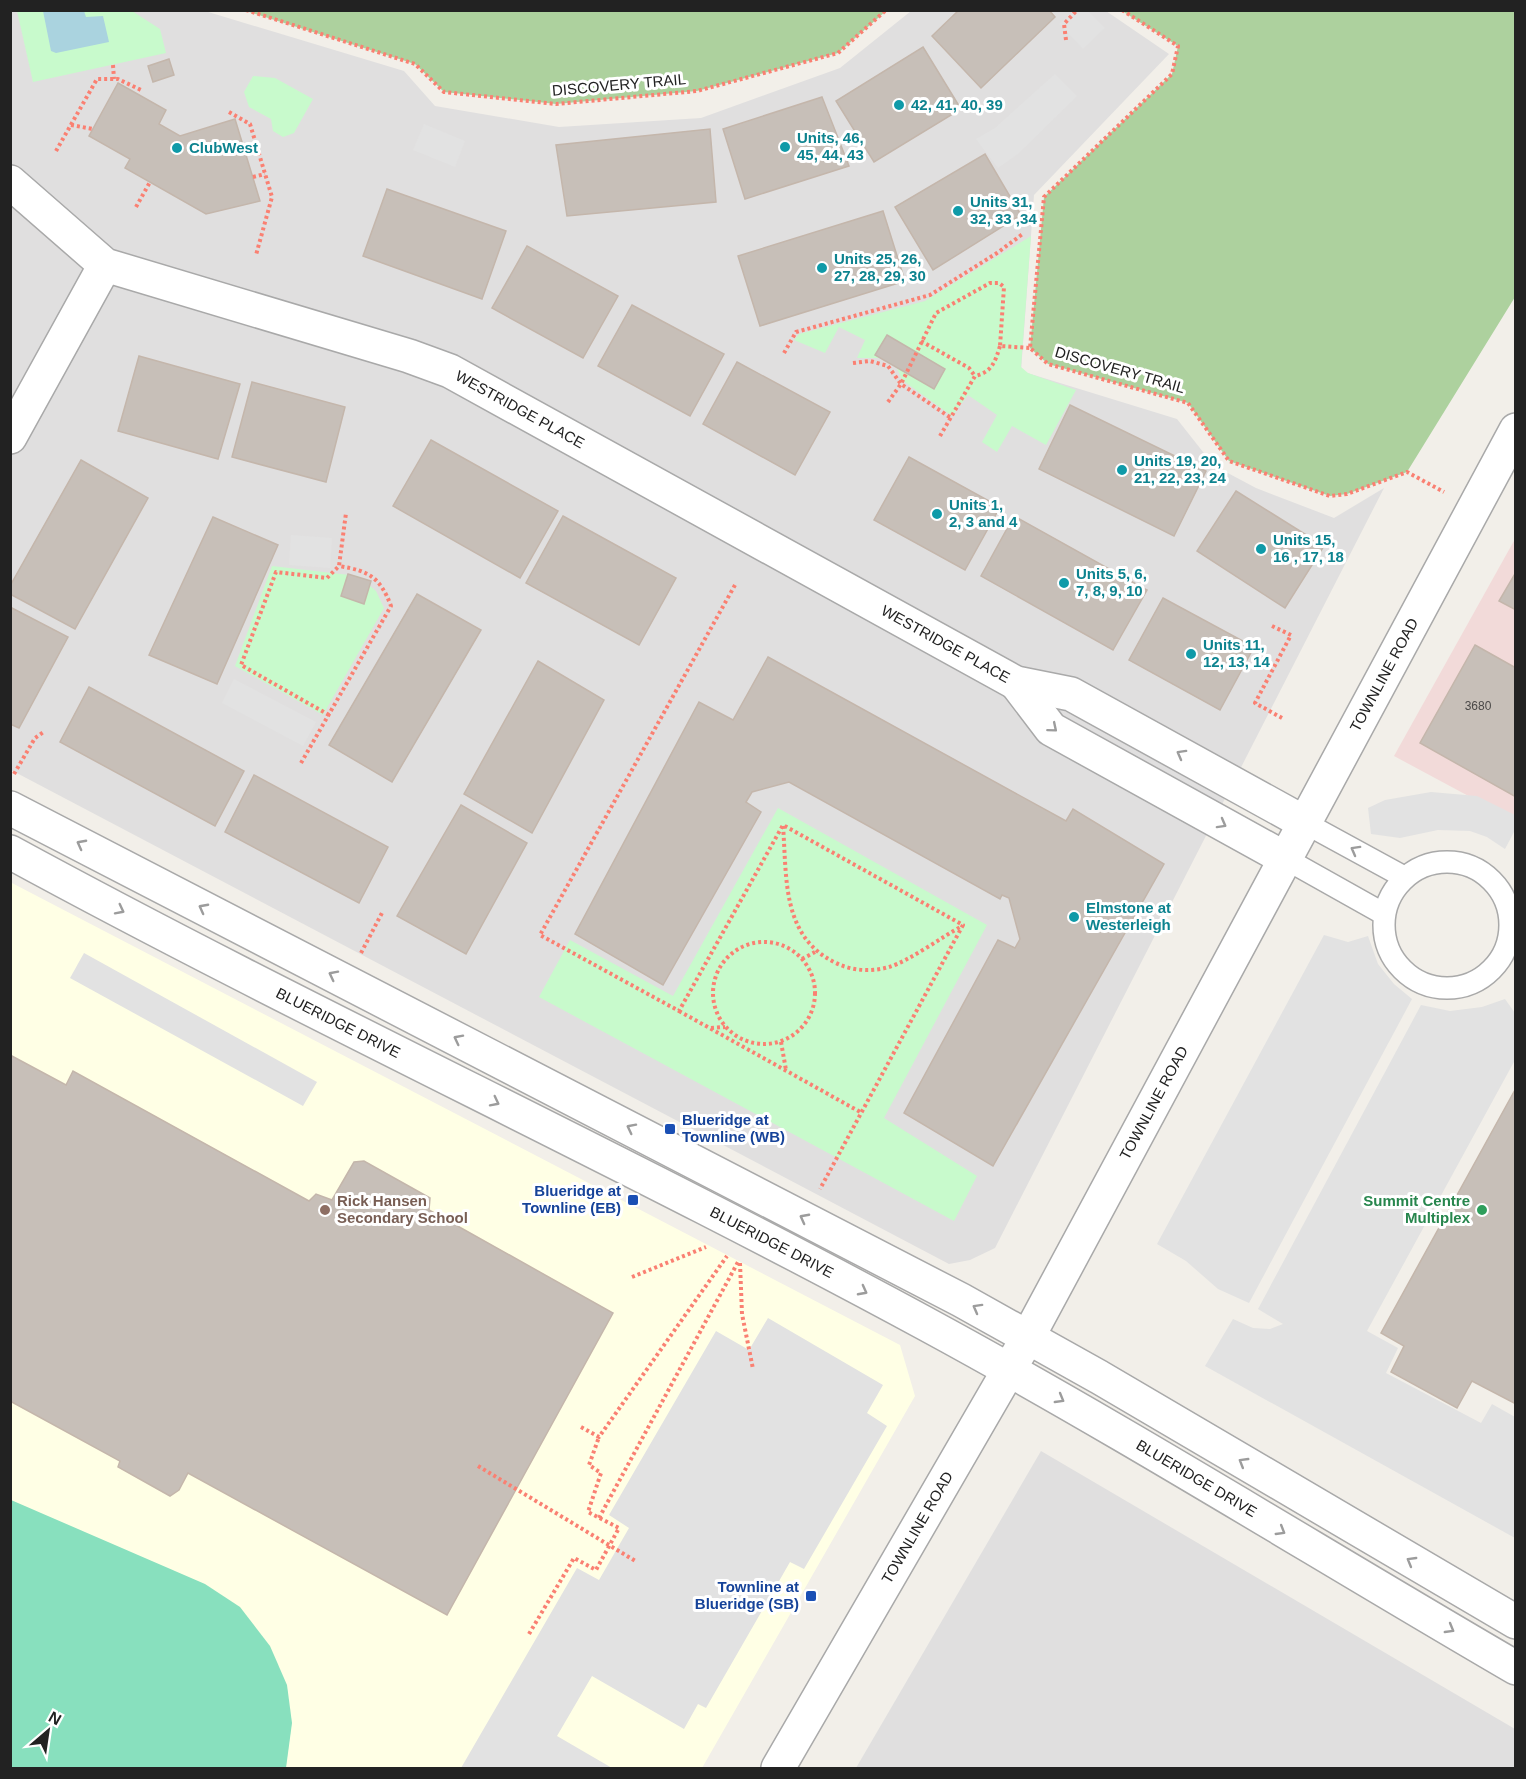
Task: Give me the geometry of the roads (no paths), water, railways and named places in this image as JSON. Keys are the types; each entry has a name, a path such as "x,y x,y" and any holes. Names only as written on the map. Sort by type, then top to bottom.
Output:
{"street":[{"name":"WESTRIDGE PLACE","path":"10,182 105,266 409,356 450,371 1016,683 1071,694 1305,823"},
{"path":"10,437 105,266"},
{"name":"TOWNLINE ROAD","path":"778,1768 1028,1337 1515,430"},
{"name":"WESTRIDGE PLACE","path":"1016,683 1052,729 1286,860"},
{"path":"12,792 1028,1337 1515,1623"},
{"name":"BLUERIDGE DRIVE","path":"10,852 754,1233 1009,1370 1515,1668"}],"lane":[{"path":"1305,823 1404,877"},
{"path":"1286,860 1384,914"},
{"path":"1443,861 1464,864 1484,873 1499,888 1508,908 1510,929 1505,950 1495,967 1479,980 1460,987 1439,988 1419,982 1402,970 1396,962 1384,934 1384,914 1391,894 1404,877 1422,866 1443,861"}],"water":[{"path":"43,11 84,11 86,17 103,16 109,42 56,53 51,51"}],"place":[{"name":"42, 41, 40, 39","path":"899,105"},
{"name":"Units, 46, 45, 44, 43","path":"785,147"},
{"name":"ClubWest","path":"177,148"},
{"name":"Units 31, 32, 33 ,34","path":"958,211"},
{"name":"Units 25, 26, 27, 28, 29, 30","path":"822,268"},
{"name":"Units 19, 20, 21, 22, 23, 24","path":"1122,470"},
{"name":"Units 1, 2, 3 and 4","path":"937,514"},
{"name":"Units 15, 16 , 17, 18","path":"1261,549"},
{"name":"Units 5, 6, 7, 8, 9, 10","path":"1064,583"},
{"name":"Units 11, 12, 13, 14","path":"1191,654"},
{"name":"Elmstone at Westerleigh","path":"1074,917"},
{"name":"Blueridge at Townline (WB)","path":"670,1129"},
{"name":"Blueridge at Townline (EB)","path":"633,1200"},
{"name":"Rick Hansen Secondary School","path":"325,1210"},
{"name":"Summit Centre Multiplex","path":"1482,1210"},
{"name":"Townline at Blueridge (SB)","path":"811,1596"}]}
